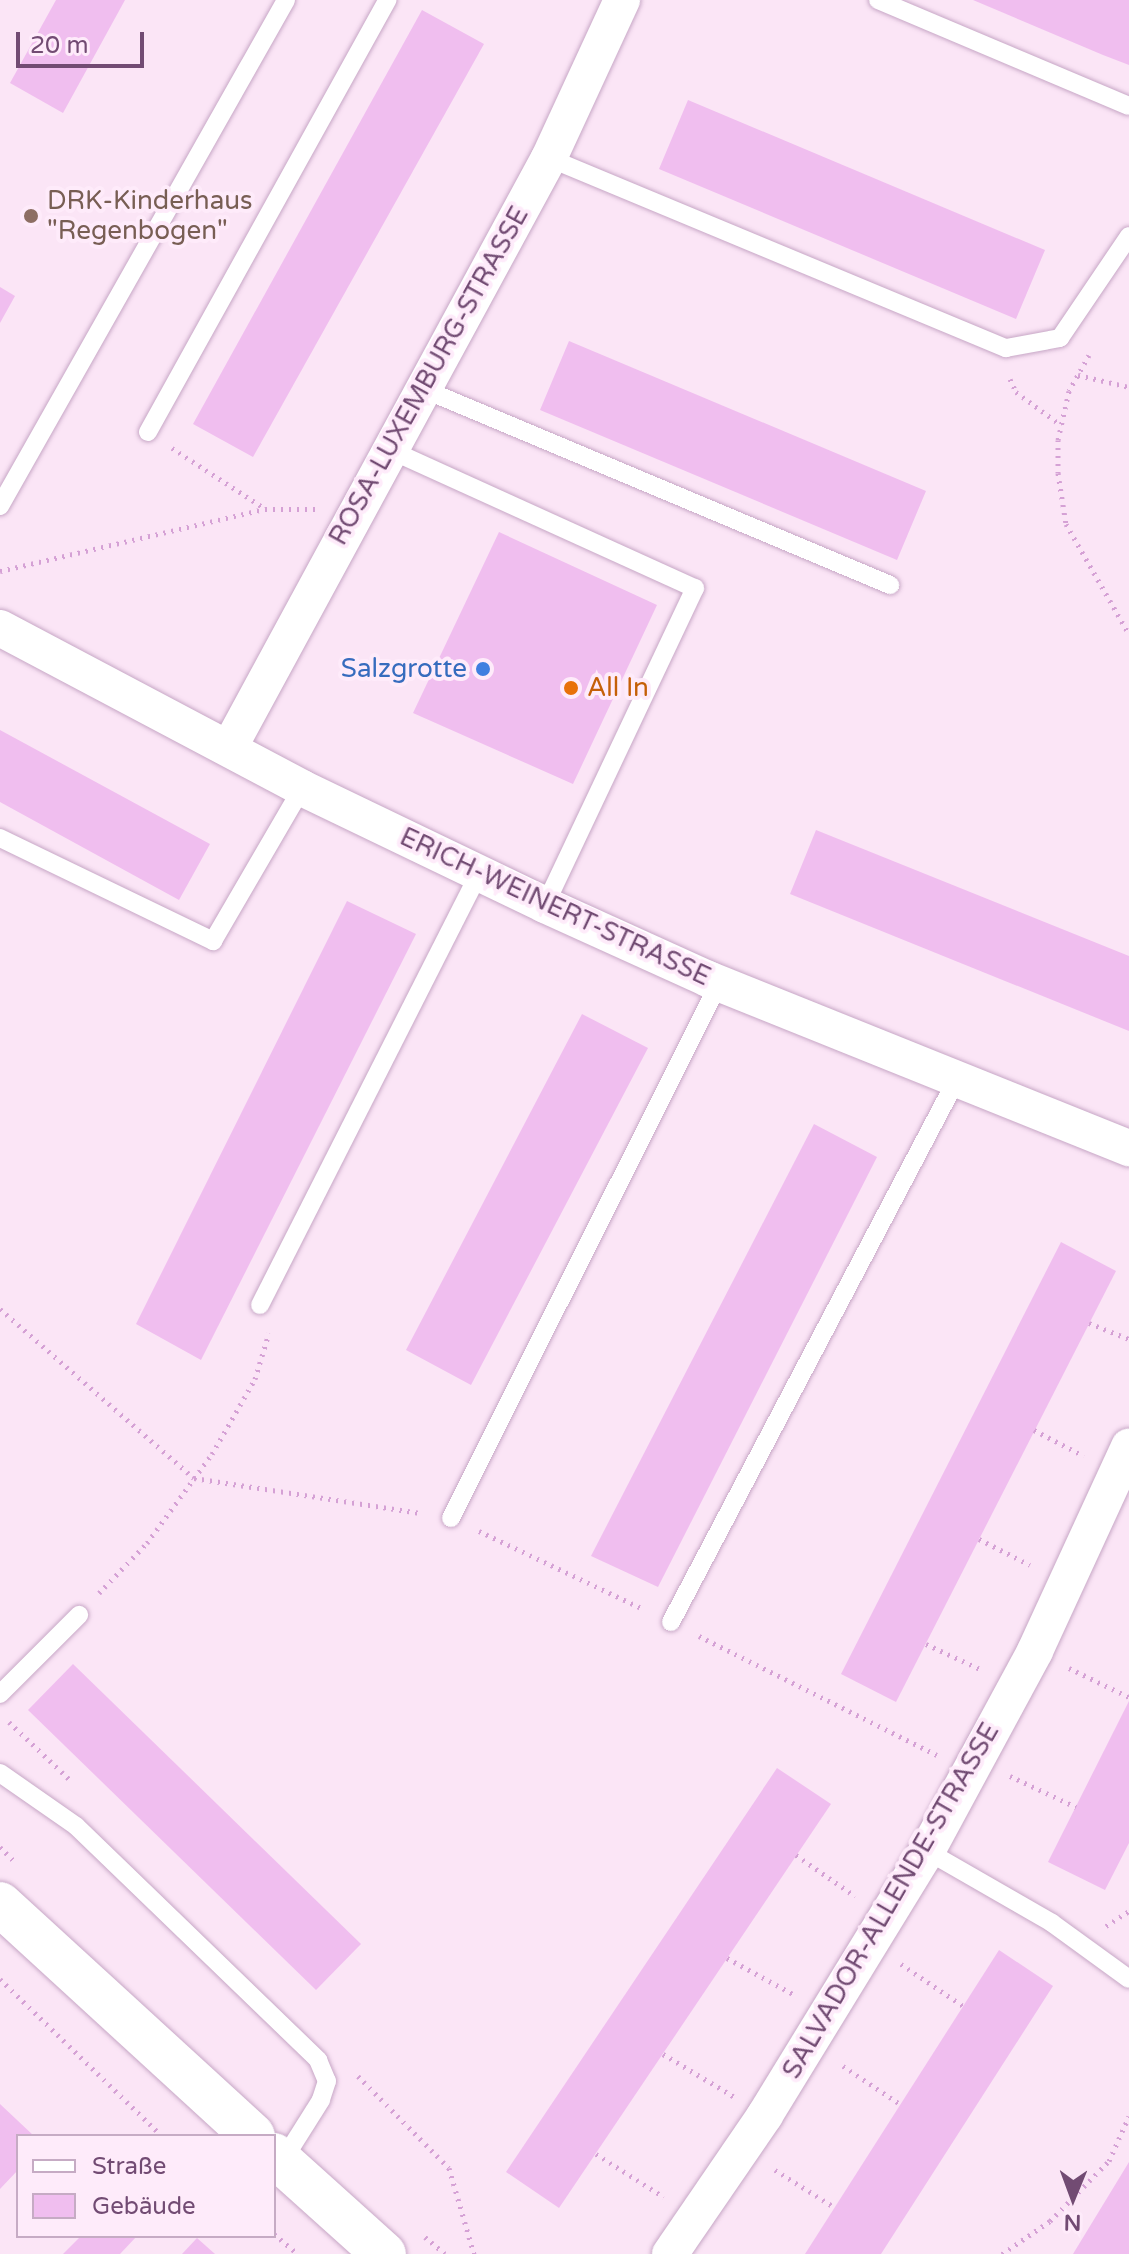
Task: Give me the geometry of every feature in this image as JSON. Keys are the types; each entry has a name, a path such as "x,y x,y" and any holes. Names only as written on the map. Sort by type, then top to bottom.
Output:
{"main road":[{"path":"0,1904 251,2134"},
{"path":"276,2156 384,2254"}],"street":[{"name":"ROSA-LUXEMBURG-STRASSE","path":"229,748 421,388 549,158 622,0"},
{"name":"ERICH-WEINERT-STRASSE","path":"0,628 302,788 545,905 719,983 1129,1148"},
{"name":"SALVADOR-ALLENDE-STRASSE","path":"670,2254 765,2115 927,1851 1035,1651 1123,1460"}],"lane":[{"path":"2,495 286,0"},
{"path":"148,432 387,0"},
{"path":"878,0 1129,106"},
{"path":"549,158 1006,348 1060,338 1129,236"},
{"path":"421,388 890,585"},
{"path":"388,449 695,588 545,905"},
{"path":"0,838 213,941 302,788"},
{"path":"260,1305 479,874"},
{"path":"451,1518 719,983"},
{"path":"671,1622 958,1077"},
{"path":"0,1694 79,1615"},
{"path":"0,1773 76,1826 318,2060 327,2081 321,2100 276,2145"},
{"path":"927,1851 1052,1923 1129,1979"}],"path":[{"path":"1006,348 1009,376 1016,392 1061,425"},
{"path":"1078,375 1129,387"},
{"path":"1069,391 1061,425 1058,473 1066,524 1129,634"},
{"path":"148,432 265,509"},
{"path":"0,571 265,509 356,509"},
{"path":"79,1615 147,1543 194,1478 255,1379 269,1332 260,1305"},
{"path":"0,1309 194,1478 451,1518 973,1766 1076,1807"},
{"path":"1089,1323 1129,1339"},
{"path":"1034,1430 1123,1460"},
{"path":"979,1539 1038,1569"},
{"path":"926,1644 987,1672"},
{"path":"1035,1651 1129,1697"},
{"path":"796,1855 860,1899"},
{"path":"871,1943 963,2006"},
{"path":"727,1958 829,2011"},
{"path":"0,1979 160,2134"},
{"path":"809,2043 900,2104"},
{"path":"663,2054 765,2115"},
{"path":"1002,2254 1050,2221 1109,2161 1129,2116"},
{"path":"741,2148 834,2207"},
{"path":"596,2154 695,2216"},
{"path":"276,2236 298,2254"}],"building":[{"path":"56,0 125,0 63,113 10,83"},
{"path":"973,0 1129,0 1129,65 1103,55"},
{"path":"422,10 484,44 253,457 193,424"},
{"path":"688,100 1045,250 1016,319 659,169"},
{"path":"0,287 15,296 0,323"},
{"path":"569,341 926,491 897,560 540,410"},
{"name":"All In","path":"499,532 657,605 573,784 413,713"},
{"path":"0,730 210,844 179,900 0,802"},
{"path":"816,830 1129,956 1129,1031 790,894"},
{"path":"347,901 416,934 201,1360 136,1324"},
{"path":"582,1014 648,1048 471,1385 406,1350"},
{"path":"814,1124 877,1157 658,1587 591,1556"},
{"path":"1061,1242 1116,1271 896,1702 841,1674"},
{"path":"73,1664 361,1944 316,1990 28,1710"},
{"path":"1129,1701 1129,1843 1105,1890 1048,1862"},
{"path":"777,1768 831,1804 559,2208 506,2172"},
{"path":"999,1950 1053,1986 881,2254 805,2254"},
{"path":"0,2104 32,2134 16,2134 16,2172 0,2189"},
{"path":"1129,2162 1129,2254 1073,2254"},
{"path":"79,2238 135,2238 120,2254 63,2254"},
{"path":"197,2238 215,2254 182,2254"}],"place":[{"name":"DRK-Kinderhaus \"Regenbogen\"","path":"31,216"},
{"name":"Salzgrotte","path":"483,669"},
{"name":"All In","path":"571,688"}]}
